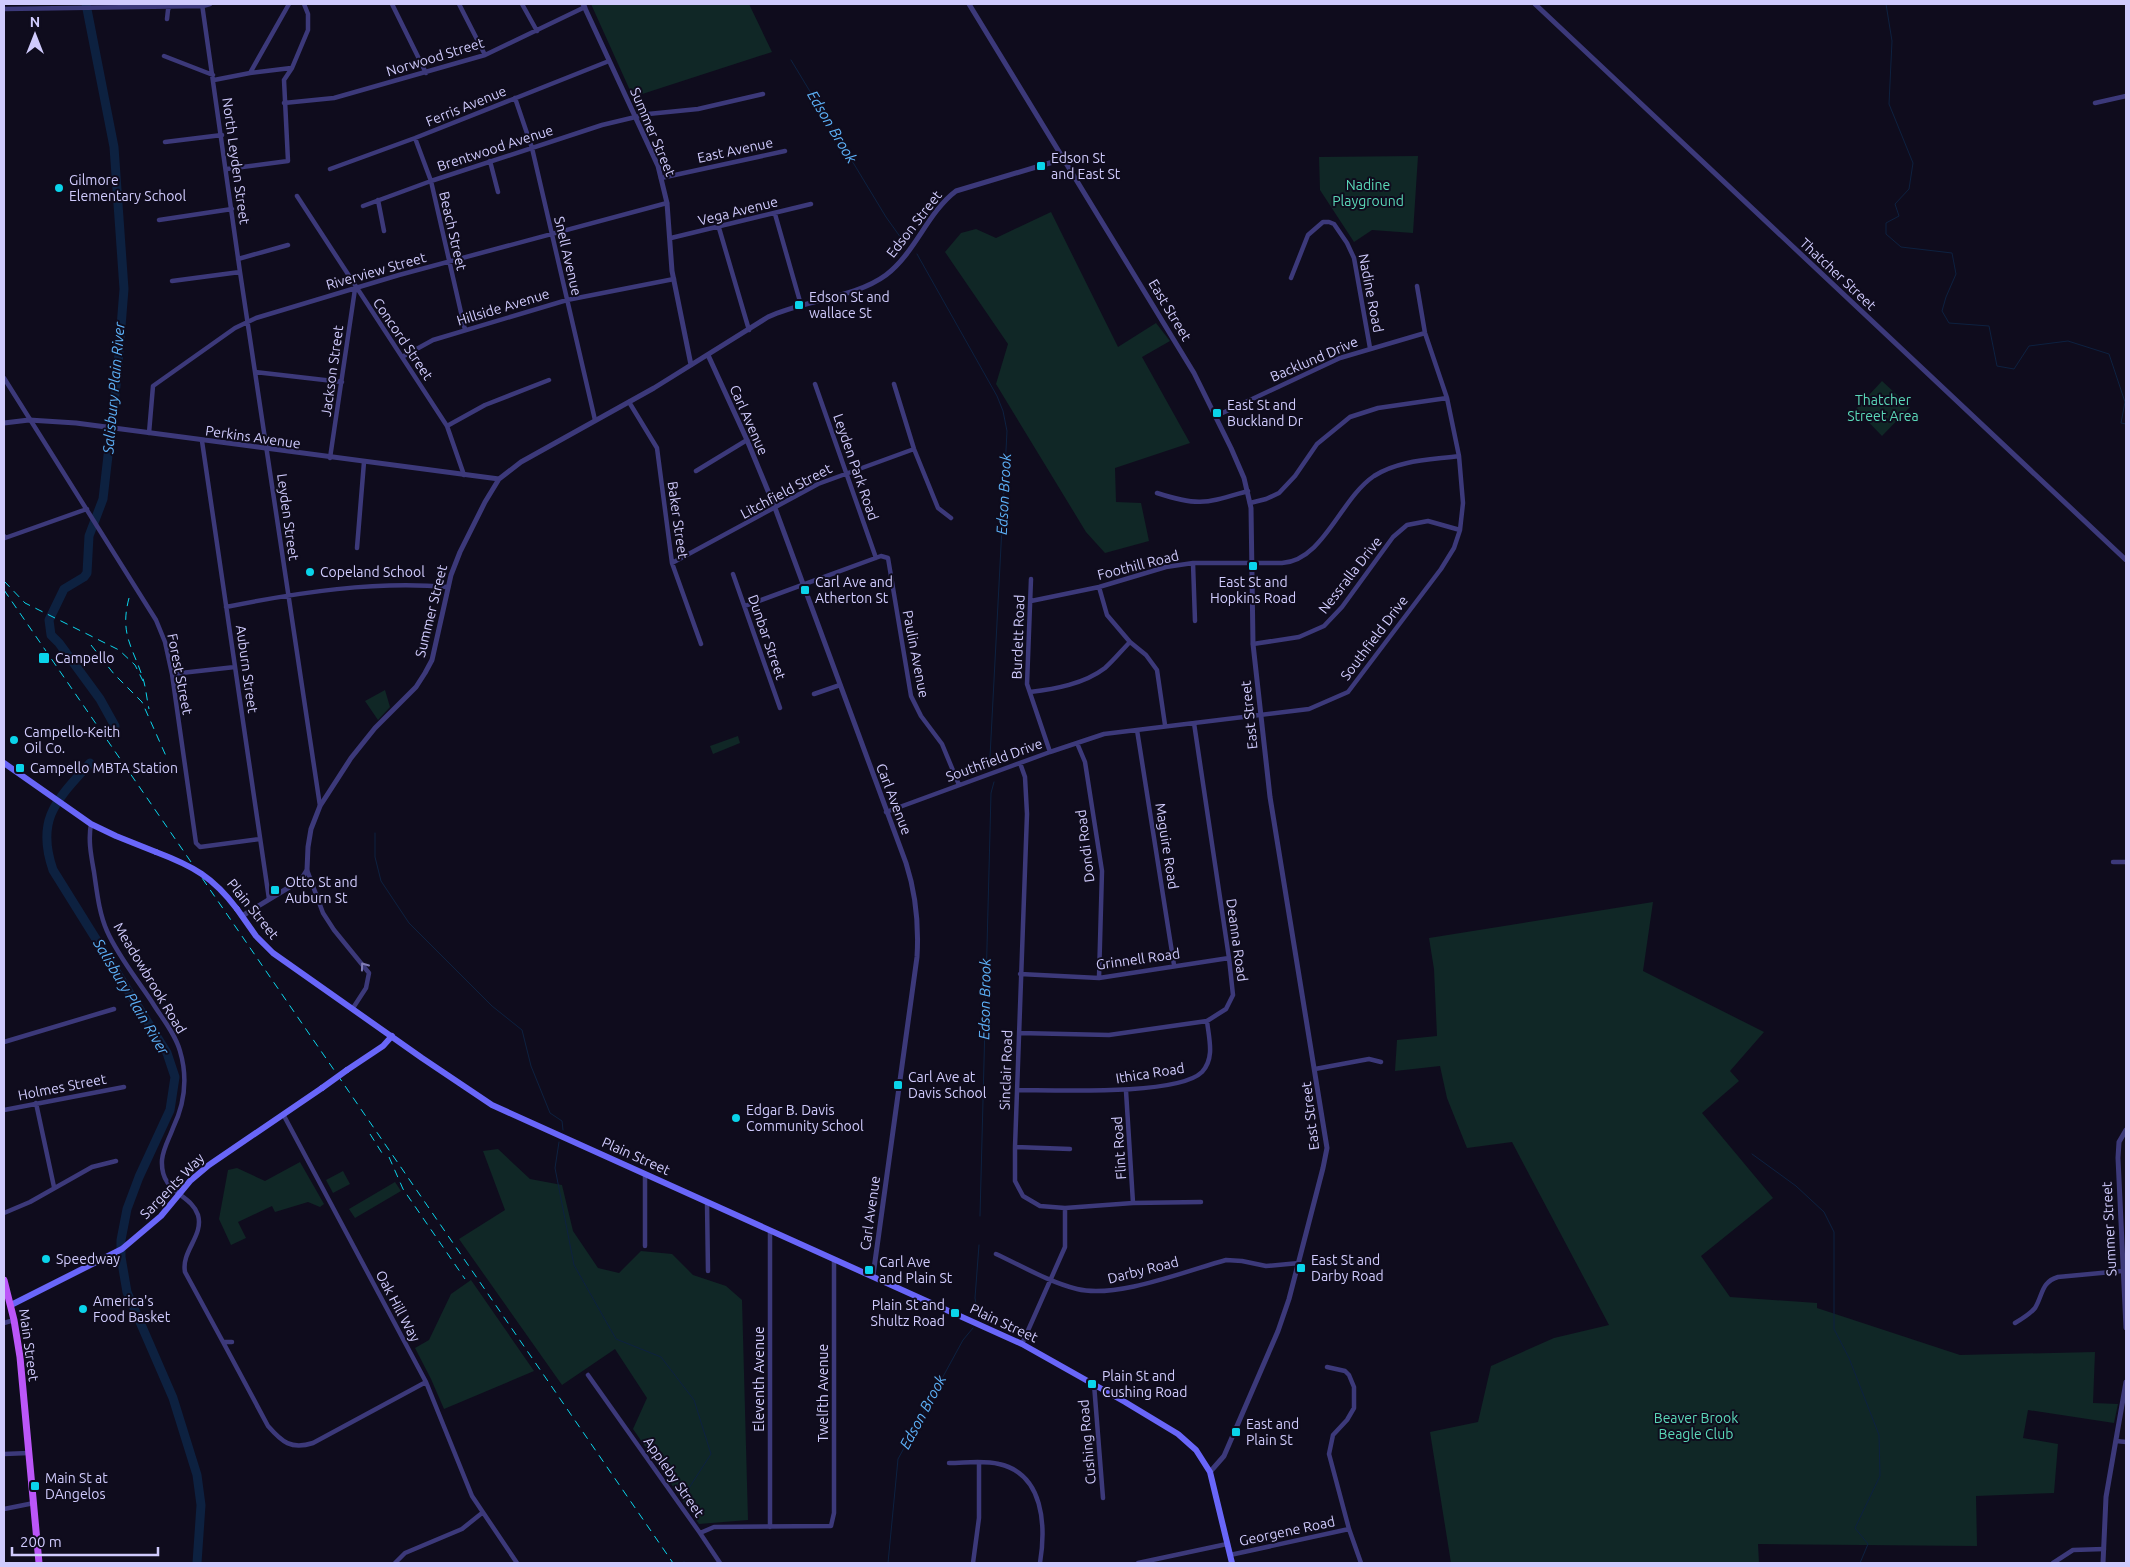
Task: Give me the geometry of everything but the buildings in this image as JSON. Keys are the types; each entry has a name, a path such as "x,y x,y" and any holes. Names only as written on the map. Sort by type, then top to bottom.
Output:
{"main road":[{"name":"Plain Street","path":"4,763 91,824 190,866 207,876 224,892 256,936 270,950 492,1105 1022,1344 1094,1384 1182,1437 1200,1455 1210,1472 1232,1563"},
{"name":"Sargents Way","path":"11,1305 110,1256 134,1240 161,1216 199,1173 222,1154 383,1046 392,1036"},
{"name":"Main Street","path":"4,1280 11,1305 20,1356 38,1562"}],"street":[{"path":"4,9 210,4"},
{"path":"250,73 289,4"},
{"path":"227,170 288,161 284,80 292,68 308,30 308,14 304,4"},
{"path":"392,4 426,73"},
{"path":"459,4 484,55"},
{"path":"522,4 537,31"},
{"name":"East Street","path":"969,4 1174,337 1216,416 1238,463 1248,491 1250,503 1253,644 1260,716 1270,797 1327,1148 1300,1263 1278,1331 1224,1456 1210,1472"},
{"name":"Thatcher Street","path":"1534,4 2126,560"},
{"path":"167,19 170,5"},
{"name":"North Leyden Street","path":"203,5 248,321"},
{"name":"Norwood Street","path":"284,103 334,98 484,55 537,31 584,5"},
{"name":"Summer Street","path":"584,5 661,178 667,203 674,279 691,365"},
{"path":"164,56 213,78 292,68"},
{"name":"Ferris Avenue","path":"330,169 415,138 610,61"},
{"name":"Brentwood Avenue","path":"364,206 431,181 585,130 635,116 698,109 763,94"},
{"path":"2095,103 2126,96"},
{"name":"Snell Avenue","path":"515,98 532,148 595,420"},
{"path":"165,142 222,135"},
{"name":"Beach Street","path":"415,138 431,181 465,330"},
{"name":"East Avenue","path":"661,178 785,151"},
{"name":"Edson Street","path":"708,355 768,317 787,308 860,289 886,275 905,257 944,200 956,190 1064,160"},
{"path":"490,161 498,192"},
{"name":"Concord Street","path":"298,196 447,426 464,475"},
{"path":"378,200 384,232"},
{"name":"Riverview Street","path":"149,433 154,386 248,321 448,262 667,203"},
{"name":"Vega Avenue","path":"671,238 719,228 811,204"},
{"path":"159,220 232,210"},
{"path":"775,214 801,305"},
{"name":"Nadine Road","path":"1291,278 1308,235 1320,224 1328,222 1337,227 1352,252 1370,348"},
{"path":"719,228 749,330"},
{"path":"238,258 288,245"},
{"path":"172,282 240,272"},
{"name":"Hillside Avenue","path":"402,358 433,340 567,300 674,279"},
{"name":"Southfield Drive","path":"886,812 1104,734 1165,725 1194,724 1310,709 1348,692 1441,569 1454,548 1460,530 1463,503 1459,456 1447,398 1425,333 1418,286"},
{"name":"Jackson Street","path":"330,458 356,288"},
{"name":"Leyden Street","path":"248,321 320,806"},
{"name":"Backlund Drive","path":"1216,416 1340,358 1425,333"},
{"name":"Summer Street","path":"353,1008 368,984 369,972 334,930 323,913 308,870 308,847 311,829 320,806 351,758 376,728 416,687 432,660 448,587 460,552 485,502 499,480 521,462 708,355"},
{"name":"Carl Avenue","path":"708,355 747,440 775,508 916,896 918,936 872,1276"},
{"path":"255,372 342,382"},
{"name":"Forest Street","path":"4,378 29,420 100,528 156,620 165,642 172,674 196,843 200,846 260,839"},
{"path":"447,426 485,405 549,380"},
{"name":"Leyden Park Road","path":"815,384 876,558"},
{"path":"894,384 914,449 938,508 951,518"},
{"path":"1250,503 1266,499 1279,492 1294,476 1317,444 1350,417 1378,408 1447,398"},
{"name":"Baker Street","path":"628,402 657,448 672,563 701,644"},
{"name":"Perkins Avenue","path":"4,423 29,420 106,427 499,480"},
{"path":"696,471 747,440"},
{"name":"Auburn Street","path":"202,441 268,899"},
{"name":"Litchfield Street","path":"672,563 818,484 846,472 914,449"},
{"name":"Foothill Road","path":"1031,601 1099,587 1166,567 1193,563 1289,563 1304,557 1322,537 1354,494 1379,473 1406,463 1459,456"},
{"path":"357,548 364,462"},
{"path":"1157,493 1187,502 1199,503 1248,491"},
{"path":"4,537 87,509"},
{"name":"Nessralla Drive","path":"1253,644 1299,637 1316,630 1331,620 1393,537 1407,526 1428,521 1460,530"},
{"name":"Paulin Avenue","path":"876,558 885,556 889,561 911,696 921,716 942,744 959,785"},
{"path":"745,606 876,558"},
{"path":"1193,563 1195,621"},
{"name":"Dunbar Street","path":"733,574 780,708"},
{"name":"Burdett Road","path":"1031,579 1027,684 1050,752"},
{"path":"226,607 350,588 403,585 448,587"},
{"path":"1099,587 1107,615 1130,642 1146,655 1157,670 1165,725"},
{"path":"1030,692 1056,689 1093,675 1105,667 1130,642"},
{"path":"172,674 235,667"},
{"path":"814,694 840,686"},
{"name":"Deanna Road","path":"1019,1033 1109,1035 1207,1021 1226,1009 1233,995 1229,958 1194,724"},
{"name":"Maguire Road","path":"1138,730 1174,966"},
{"name":"Dondi Road","path":"1077,743 1085,762 1102,871 1099,978"},
{"name":"Sinclair Road","path":"1020,763 1025,777 1026,814 1015,1181 1023,1196 1040,1206 1065,1208 1133,1203 1201,1202"},
{"name":"Meadowbrook Road","path":"91,824 89,837 96,891 108,932 173,1035 182,1062 185,1086 184,1098 162,1161 165,1178 169,1186 198,1214 195,1238 186,1254 185,1272 223,1342"},
{"path":"2113,862 2126,862"},
{"path":"242,916 301,880 308,870"},
{"name":"Grinnell Road","path":"1020,974 1099,978 1229,958"},
{"path":"4,1042 114,1009"},
{"name":"Ithica Road","path":"1017,1090 1126,1091 1188,1080 1202,1072 1211,1056 1207,1021"},
{"path":"1315,1069 1369,1059 1380,1062"},
{"name":"Holmes Street","path":"4,1110 124,1086"},
{"name":"Flint Road","path":"1126,1091 1133,1203"},
{"path":"36,1103 54,1187"},
{"name":"Oak Hill Way","path":"283,1114 426,1382 472,1496 482,1514 517,1563"},
{"name":"Summer Street","path":"2126,1130 2120,1138 2118,1152 2126,1328"},
{"path":"1015,1147 1070,1149"},
{"path":"4,1213 30,1202 92,1167 116,1161"},
{"path":"645,1174 646,1246"},
{"path":"707,1202 708,1271"},
{"path":"1022,1344 1066,1241 1065,1208"},
{"name":"Eleventh Avenue","path":"770,1230 770,1527"},
{"name":"Darby Road","path":"996,1254 1076,1289 1107,1292 1226,1260 1266,1266 1300,1263"},
{"name":"Twelfth Avenue","path":"830,1526 834,1513 834,1260"},
{"path":"2015,1323 2033,1310 2043,1288 2050,1280 2122,1271"},
{"path":"4,1323 14,1320"},
{"path":"232,1342 223,1342 268,1426 278,1437 290,1445 300,1447 313,1443 426,1382"},
{"path":"1327,1367 1345,1371 1349,1375 1354,1387 1354,1408 1347,1420 1333,1435 1329,1454 1349,1529 1361,1563"},
{"name":"Appleby Street","path":"588,1375 700,1533 714,1527 830,1526"},
{"path":"2103,1563 2106,1497 2126,1382"},
{"name":"Cushing Road","path":"1094,1384 1103,1498"},
{"path":"2116,1441 2126,1442"},
{"path":"4,1454 29,1453"},
{"path":"949,1463 998,1464 1011,1468 1023,1476 1032,1486 1039,1502 1042,1542 1040,1563"},
{"path":"973,1563 979,1518 979,1463"},
{"path":"4,1509 34,1503"},
{"path":"395,1563 405,1552 462,1529 482,1514"},
{"name":"Georgene Road","path":"1230,1556 1349,1529"},
{"path":"700,1533 720,1563"},
{"path":"1138,1563 1227,1544"},
{"path":"2053,1563 2073,1550 2104,1549"}],"green space":[{"path":"591,4 749,4 772,52 633,97"},
{"name":"Nadine Playground","path":"1418,156 1413,233 1372,230 1354,242 1320,190 1319,157"},
{"path":"1051,212 1118,347 1156,323 1170,341 1142,357 1190,443 1115,468 1116,502 1141,503 1149,541 1105,553 1086,532 996,384 1008,344 945,252 961,233 976,229 996,238"},
{"name":"Thatcher Street Area","path":"1882,381 1910,407 1882,436 1856,409"},
{"path":"385,690 390,707 378,720 365,701"},
{"path":"738,736 740,743 713,754 710,746"},
{"name":"Beaver Brook Beagle Club","path":"1653,902 1643,971 1764,1032 1730,1071 1739,1081 1702,1113 1773,1198 1701,1256 1730,1297 1817,1303 1817,1308 1960,1355 2095,1352 2093,1403 2118,1404 2114,1423 2028,1410 2023,1438 2058,1444 2054,1493 1976,1496 1977,1546 1758,1544 1759,1563 1451,1563 1430,1432 1478,1422 1491,1366 1554,1338 1609,1325 1512,1142 1467,1148 1447,1098 1440,1066 1395,1071 1397,1040 1437,1036 1434,969 1429,938"},
{"path":"498,1149 530,1179 562,1185 573,1231 598,1268 619,1273 641,1251 672,1254 693,1275 726,1286 742,1300 748,1520 699,1524 633,1429 647,1398 615,1349 562,1385 459,1239 505,1210 483,1151"},
{"path":"300,1162 324,1204 320,1207 308,1202 275,1212 272,1206 238,1222 246,1238 231,1245 219,1219 228,1170 237,1168 265,1181"},
{"path":"343,1171 350,1184 333,1193 326,1180"},
{"path":"395,1182 401,1191 355,1218 349,1209"},
{"path":"471,1280 534,1371 444,1409 415,1348 429,1340 451,1294"}],"waterway":[{"name":"Salisbury Plain River","path":"86,4 114,147 124,289 117,377 103,499 89,536 87,573 84,577 64,589 49,620 51,635 100,699 115,726 112,735"},
{"path":"1886,4 1892,41 1889,104 1913,163 1909,189 1895,204 1899,216 1886,223 1886,234 1901,247 1952,253 1956,274 1942,311 1949,323 1989,326 1997,366 2014,369 2029,346 2068,341 2109,354 2125,402 2121,423 2126,424"},
{"name":"Edson Brook","path":"791,60 886,217 906,245"},
{"name":"Edson Brook","path":"917,254 997,396 1003,411 1007,431 990,757"},
{"name":"Salisbury Plain River","path":"90,763 59,799 53,810 48,823 48,852 53,870 167,1053 175,1077 170,1110 139,1177 127,1209 121,1240 121,1257 127,1292 173,1398 197,1475 201,1505 197,1563"},
{"name":"Edson Brook","path":"980,1216 991,793 994,782"},
{"path":"375,833 375,857 381,881 409,923 492,1006 522,1030 531,1066 550,1113 562,1121 563,1130"},
{"path":"559,1142 555,1168 574,1265 616,1339 661,1357 694,1400 711,1454 689,1488"},
{"path":"1752,1154 1796,1186 1824,1212 1834,1232 1834,1329 1849,1358 1879,1435 1880,1476 1855,1528 1868,1544 1860,1563"},
{"name":"Edson Brook","path":"978,1315 975,1298 979,1245"},
{"name":"Edson Brook","path":"888,1563 898,1459 963,1340 973,1328"}],"railway":[{"path":"4,581 25,603 119,650 135,665 143,681"},
{"path":"4,590 673,1563"},
{"path":"129,598 126,611 127,632 144,682 149,709"},
{"path":"91,645 114,674 142,702 166,756"},
{"path":"370,1134 382,1153"},
{"path":"389,1157 403,1189 465,1279"}],"place":[{"name":"Edson St and East St","path":"1041,166"},
{"name":"Gilmore Elementary School","path":"59,188"},
{"name":"Edson St and wallace St","path":"799,305"},
{"name":"East St and Buckland Dr","path":"1217,413"},
{"name":"East St and Hopkins Road","path":"1253,566"},
{"name":"Copeland School","path":"310,572"},
{"name":"Carl Ave and Atherton St","path":"805,590"},
{"name":"Campello","path":"44,658"},
{"name":"Campello-Keith Oil Co.","path":"14,740"},
{"name":"Campello MBTA Station","path":"20,768"},
{"name":"Otto St and Auburn St","path":"275,890"},
{"name":"Carl Ave at Davis School","path":"898,1085"},
{"name":"Edgar B. Davis Community School","path":"736,1118"},
{"name":"Speedway","path":"46,1259"},
{"name":"East St and Darby Road","path":"1301,1268"},
{"name":"Carl Ave and Plain St","path":"869,1270"},
{"name":"America's Food Basket","path":"83,1309"},
{"name":"Plain St and Shultz Road","path":"955,1313"},
{"name":"Plain St and Cushing Road","path":"1092,1384"},
{"name":"East and Plain St","path":"1236,1432"},
{"name":"Main St at DAngelos","path":"35,1486"}]}
